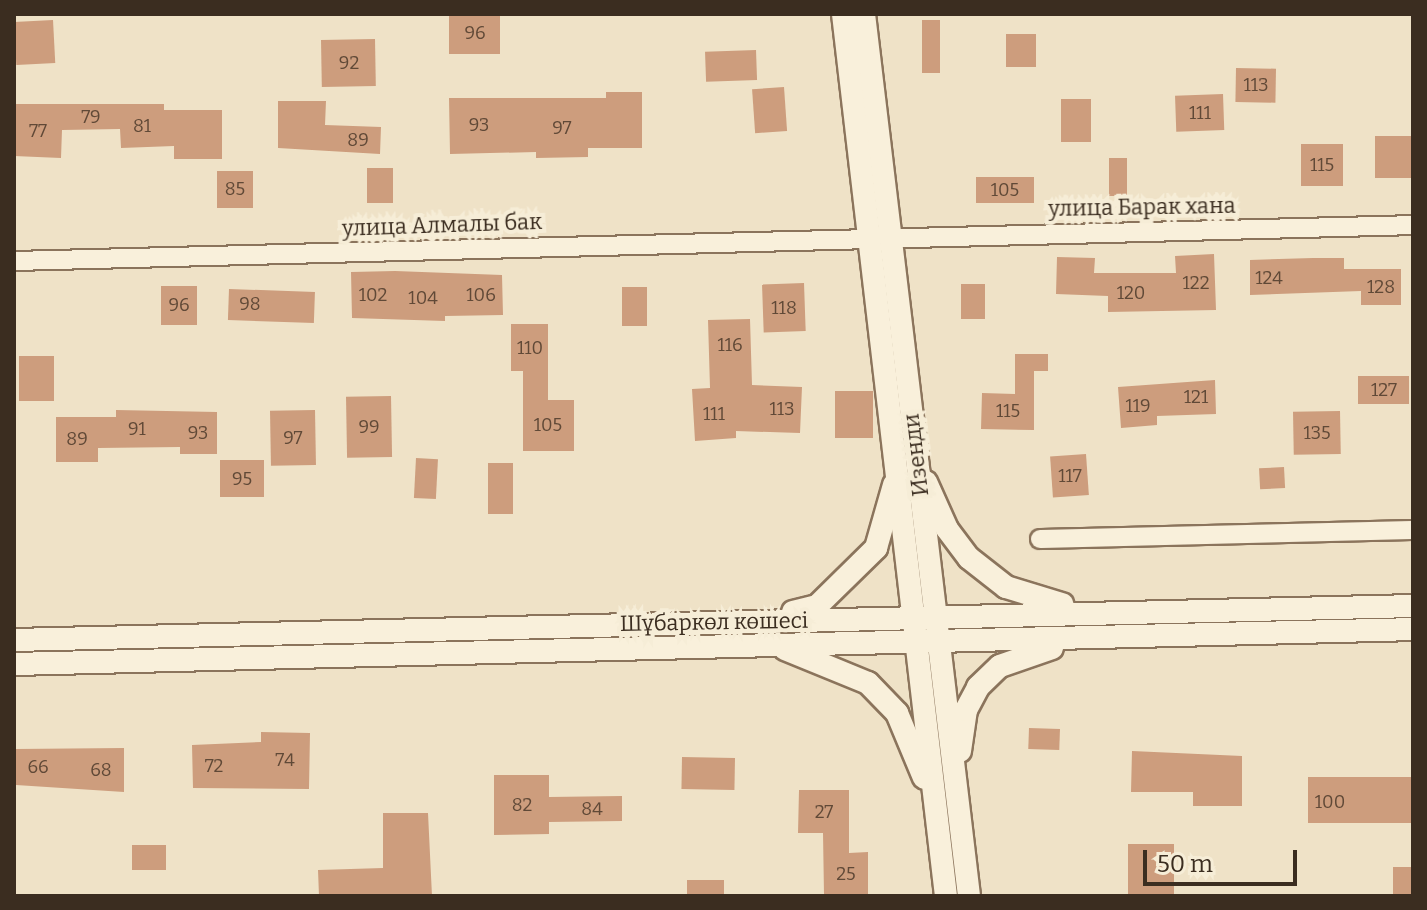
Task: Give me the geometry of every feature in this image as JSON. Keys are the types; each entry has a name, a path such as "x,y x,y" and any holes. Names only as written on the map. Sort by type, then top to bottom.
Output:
{"street":[{"name":"Изенди","path":"843,14 881,236"},
{"name":"Изенди","path":"864,14 881,236 926,629 937,813 946,896"},
{"name":"улица Барак хана","path":"881,236 1413,225"},
{"name":"улица Алмалы бак","path":"14,261 881,236"},
{"path":"907,464 969,558 1006,587 1094,610"},
{"path":"759,632 817,606 850,577 876,548 907,464"},
{"path":"1040,539 1413,530"},
{"name":"Шұбаркөл көшесі","path":"926,629 1094,610 1413,606"},
{"name":"Изенди","path":"926,629 957,801 969,896"},
{"name":"Шұбаркөл көшесі","path":"14,640 926,629 1093,639 1413,629"},
{"path":"759,632 868,683 897,713 937,813"},
{"name":"Шұбаркөл көшесі","path":"14,664 759,632"},
{"path":"957,801 966,710 978,687 1000,666 1028,654 1093,639"}],"building":[{"path":"449,14 500,14 500,54 449,54"},
{"path":"53,20 55,63 16,65 14,22"},
{"path":"922,20 940,20 940,73 922,73"},
{"path":"1006,34 1036,34 1036,67 1006,67"},
{"path":"375,39 376,86 322,87 321,40"},
{"path":"756,50 757,80 706,82 705,52"},
{"path":"1236,68 1276,69 1275,103 1235,102"},
{"path":"784,87 787,131 755,133 752,89"},
{"path":"606,92 642,92 642,148 588,148 588,157 536,158 536,152 450,154 449,98 606,98"},
{"path":"1223,94 1224,130 1176,132 1175,96"},
{"path":"1061,99 1091,99 1091,142 1061,142"},
{"path":"278,101 326,101 325,125 381,127 380,154 278,148"},
{"path":"14,104 164,104 164,110 222,110 222,159 174,159 174,146 121,148 120,129 62,130 61,158 14,156"},
{"path":"1375,136 1413,136 1413,178 1375,178"},
{"path":"1301,144 1343,144 1343,186 1301,186"},
{"path":"1109,158 1127,158 1127,196 1109,196"},
{"path":"367,168 393,168 393,203 367,203"},
{"path":"217,171 253,171 253,208 217,208"},
{"path":"976,177 1034,177 1034,203 976,203"},
{"path":"1214,254 1216,310 1108,312 1108,296 1056,294 1057,257 1095,258 1094,273 1176,273 1175,256"},
{"path":"1344,258 1344,269 1401,269 1401,305 1361,305 1361,291 1250,295 1250,260"},
{"path":"351,272 502,275 503,315 445,316 445,321 352,318"},
{"path":"804,283 806,331 764,332 762,284"},
{"path":"961,284 985,284 985,319 961,319"},
{"path":"161,286 197,286 197,325 161,325"},
{"path":"622,287 647,287 647,326 622,326"},
{"path":"229,289 315,292 314,323 228,320"},
{"path":"750,319 752,385 802,387 800,433 736,431 736,438 695,441 692,389 710,388 708,320"},
{"path":"511,324 548,324 548,400 574,400 574,451 523,451 523,371 511,371"},
{"path":"1015,354 1048,354 1048,371 1034,371 1034,430 981,429 982,393 1015,394"},
{"path":"19,356 54,356 54,401 19,401"},
{"path":"1358,376 1409,376 1409,404 1358,404"},
{"path":"1215,380 1216,414 1157,416 1157,425 1121,428 1118,387"},
{"path":"835,391 873,391 873,438 835,438"},
{"path":"391,396 392,457 347,458 346,397"},
{"path":"116,410 217,412 217,454 180,454 180,447 98,448 98,462 56,462 56,417 116,417"},
{"path":"315,410 316,465 271,466 270,411"},
{"path":"1340,411 1341,454 1294,455 1293,412"},
{"path":"1086,454 1089,495 1053,497 1050,457"},
{"path":"416,458 438,459 436,499 414,498"},
{"path":"220,460 264,460 264,497 220,497"},
{"path":"488,463 513,463 513,514 488,514"},
{"path":"1284,467 1285,488 1260,489 1259,468"},
{"path":"1029,728 1060,729 1059,750 1028,749"},
{"path":"261,732 310,733 309,789 193,788 192,745 261,742"},
{"path":"124,748 124,792 16,785 16,749"},
{"path":"1132,751 1242,756 1242,806 1193,806 1193,792 1131,792"},
{"path":"682,757 735,758 734,790 681,789"},
{"path":"494,775 549,775 549,797 622,796 622,821 549,822 549,834 494,835"},
{"path":"1308,777 1413,777 1413,823 1308,823"},
{"path":"799,790 849,790 849,853 868,852 868,895 824,895 823,833 798,833"},
{"path":"383,813 428,813 432,896 319,896 318,870 383,868"},
{"path":"1128,844 1174,844 1174,896 1128,896"},
{"path":"132,845 166,845 166,870 132,870"},
{"path":"1393,867 1413,867 1413,896 1393,896"},
{"path":"687,880 724,880 724,896 687,896"}]}
